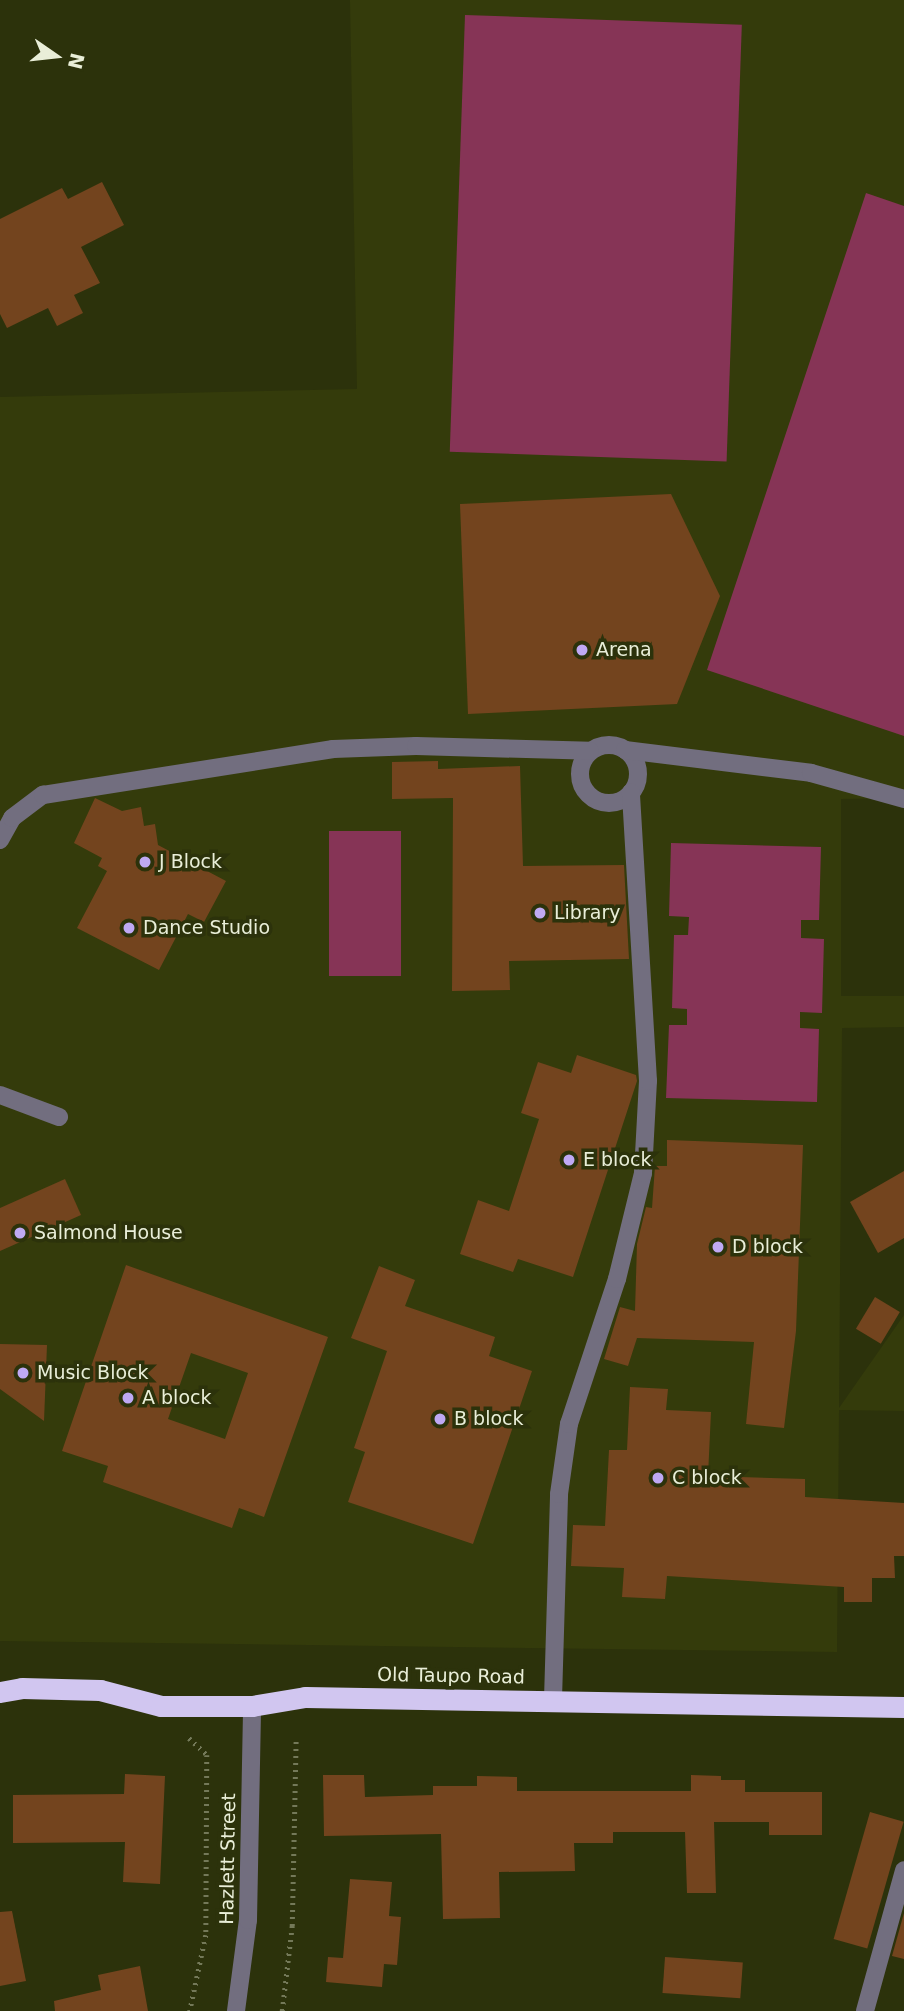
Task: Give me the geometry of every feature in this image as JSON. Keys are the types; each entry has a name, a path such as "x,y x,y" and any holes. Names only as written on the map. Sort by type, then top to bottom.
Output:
{"highway":[{"name":"Old Taupo Road","path":"0,1692 22,1688 100,1690 162,1706 252,1706 305,1697 553,1699 904,1707"}],"street":[{"path":"0,840 12,818 43,795 333,749 416,746 590,751 608,744 625,750 811,773 904,799"},
{"path":"553,1699 559,1494 569,1424 617,1279 643,1172 648,1081 631,793 636,765 625,750"},
{"path":"590,751 579,776 587,794 614,803 631,793"},
{"path":"0,1096 59,1117"},
{"name":"Hazlett Street","path":"236,2011 248,1920 252,1706"},
{"path":"864,2011 904,1870"}],"path":[{"path":"282,2011 292,1926 296,1737"},
{"path":"190,1738 206,1755 206,1935 190,2011"}],"shaded area":[{"path":"350,0 904,0 904,798 841,799 841,996 904,996 904,1027 842,1028 839,1408 904,1315 904,1411 839,1410 837,1652 0,1641 0,397 357,389"},
{"path":"465,15 742,25 727,461 450,452"},
{"path":"866,193 904,206 904,736 707,670"},
{"path":"329,831 401,831 401,976 329,976"},
{"path":"671,843 821,847 819,920 801,920 801,938 824,939 822,1013 800,1012 800,1028 819,1029 817,1102 666,1098 669,1025 687,1025 687,1009 672,1008 674,935 688,935 689,917 669,916"}],"building":[{"path":"102,182 124,225 81,247 100,283 74,295 83,313 57,326 48,308 7,328 0,314 0,219 62,188 68,199"},
{"name":"Arena","path":"671,494 720,596 677,704 468,714 460,504"},
{"name":"Library","path":"438,761 438,769 520,766 523,866 624,865 629,959 509,961 510,990 452,991 453,798 392,799 392,762"},
{"path":"95,798 122,811 141,807 144,826 155,824 158,845 226,881 204,922 188,914 159,970 77,928 107,871 98,866 102,858 74,843"},
{"name":"E block","path":"577,1055 636,1075 637,1081 573,1277 518,1259 513,1272 460,1254 478,1200 509,1211 539,1119 521,1113 538,1062 571,1073"},
{"name":"D block","path":"667,1140 803,1145 796,1331 784,1428 746,1424 754,1342 637,1338 628,1366 604,1359 620,1307 635,1311 637,1244 646,1207 652,1208 655,1166 667,1166"},
{"path":"904,1171 904,1238 878,1253 850,1202"},
{"name":"Salmond House","path":"65,1179 81,1215 0,1251 0,1208"},
{"name":"A block","path":"126,1265 328,1337 264,1517 239,1508 232,1528 103,1482 108,1466 62,1451","holes":["191,1353 248,1373 225,1439 168,1419"]},
{"name":"B block","path":"379,1266 415,1280 405,1306 495,1337 489,1356 532,1371 473,1544 348,1502 365,1452 354,1448 387,1351 351,1338"},
{"path":"875,1297 900,1312 881,1344 856,1329"},
{"name":"Music Block","path":"0,1344 47,1345 44,1421 0,1389"},
{"path":"630,1387 668,1389 666,1410 711,1412 708,1476 805,1479 805,1497 904,1503 904,1556 894,1556 895,1578 872,1578 872,1602 844,1602 844,1587 667,1576 665,1599 622,1597 624,1568 571,1566 573,1525 605,1526 609,1450 627,1450"},
{"path":"125,1774 165,1776 160,1884 123,1882 125,1842 13,1843 13,1795 124,1794"},
{"path":"323,1775 364,1775 365,1797 433,1795 433,1786 477,1786 477,1776 517,1777 517,1791 691,1791 691,1775 721,1776 721,1780 745,1780 745,1792 822,1792 822,1835 769,1835 769,1822 714,1822 716,1893 687,1893 685,1832 613,1832 613,1843 574,1843 575,1871 499,1872 500,1918 443,1919 441,1834 324,1836"},
{"path":"870,1812 904,1822 867,1949 834,1939"},
{"path":"350,1879 392,1882 389,1916 401,1917 397,1965 384,1964 382,1987 326,1982 328,1957 343,1958"},
{"path":"12,1911 26,1981 0,1986 0,1912"},
{"path":"904,1913 904,1959 892,1956"},
{"path":"665,1957 743,1962 740,1998 662,1993"},
{"path":"140,1966 148,2011 55,2011 54,2001 101,1990 98,1975"}],"place":[{"name":"Arena","path":"582,650"},
{"name":"J Block","path":"145,862"},
{"name":"Library","path":"540,913"},
{"name":"Dance Studio","path":"129,928"},
{"name":"E block","path":"569,1160"},
{"name":"Salmond House","path":"20,1233"},
{"name":"D block","path":"718,1247"},
{"name":"Music Block","path":"23,1373"},
{"name":"A block","path":"128,1398"},
{"name":"B block","path":"440,1419"},
{"name":"C block","path":"658,1478"}]}
